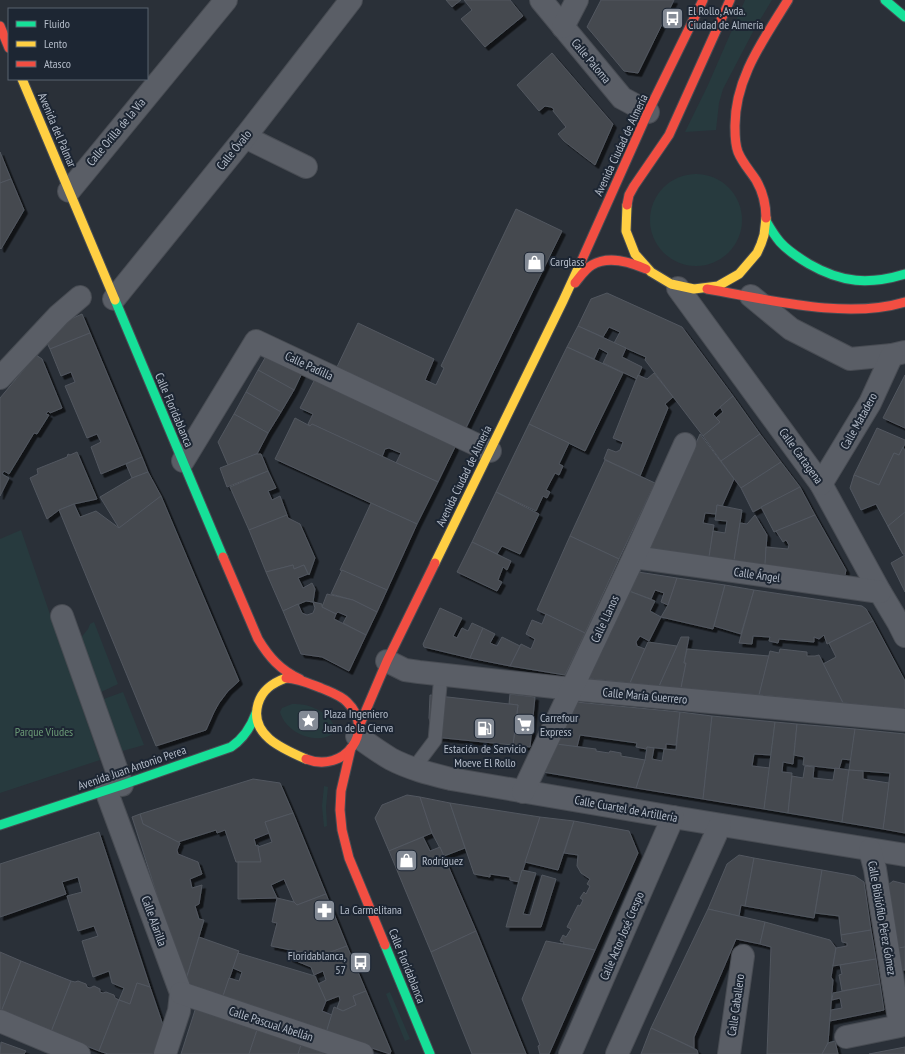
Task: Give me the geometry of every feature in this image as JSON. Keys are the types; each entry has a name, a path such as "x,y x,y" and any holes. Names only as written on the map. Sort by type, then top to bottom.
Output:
{"main road":[{"name":"Avenida Ciudad de Almería","path":"356,738 387,661 563,301 648,112 703,0"},
{"path":"646,269 636,258 626,231 625,217 627,202 636,181 658,153 669,134 730,0"},
{"name":"Avenida Ciudad de Almería","path":"563,301 585,271 593,265 604,261 623,261 646,269 666,284 678,288 698,290 723,284 737,276 749,266 758,252 762,242 766,221 766,207 756,181 748,171 737,150 735,137 736,106 738,95 747,69 788,0"},
{"path":"885,0 905,17"},
{"path":"0,26 8,46"},
{"name":"Avenida del Palmar","path":"22,80 69,191"},
{"name":"Calle Floridablanca","path":"69,191 258,638 265,651 279,668 284,672 300,679"},
{"path":"766,221 782,244 802,260 835,277 856,281 877,280 905,274"},
{"path":"707,289 814,306 853,309 886,307 905,302"},
{"name":"Calle Floridablanca","path":"258,638 262,659"},
{"name":"Avenida Ciudad de Almería","path":"367,689 387,661"},
{"path":"261,696 264,678"},
{"path":"286,678 300,679 344,699 353,709 356,715 356,738 342,758 335,761 322,763 310,761 276,745 266,738 258,726 256,712 257,705 267,688 279,680 286,678"},
{"path":"344,699 350,699 357,696"},
{"name":"Avenida Juan Antonio Perea","path":"0,825 114,788 234,745 247,731 256,712"},
{"name":"Calle Floridablanca","path":"356,738 343,780 340,802 344,845 430,1054"}],"street":[{"name":"Calle Orilla de la Vía","path":"69,191 226,0"},
{"name":"Calle Óvalo","path":"114,299 245,137 351,0"},
{"name":"Calle Paloma","path":"541,0 622,98 648,112"},
{"path":"563,27 577,0"},
{"path":"245,137 306,167"},
{"name":"Calle Cartagena","path":"678,288 821,484 880,592 903,626"},
{"path":"751,296 791,329 850,359 898,354"},
{"path":"0,378 59,315 80,297"},
{"name":"Calle Padilla","path":"183,461 256,341 490,451"},
{"name":"Calle Matadero","path":"821,484 898,354"},
{"name":"Calle Llanos","path":"522,792 634,557 685,444"},
{"name":"Calle Ángel","path":"634,557 880,592"},
{"name":"Calle Alarilla","path":"62,616 114,788 181,993 179,1011 165,1054"},
{"name":"Calle María Guerrero","path":"387,661 405,670 441,675 572,689 905,720"},
{"name":"Calle Cuartel de Artillería","path":"356,738 392,759 427,773 451,779 905,856"},
{"name":"Calle Actor José Crespo","path":"570,1054 673,817"},
{"path":"618,1054 720,825"},
{"name":"Calle Bibliófilo Pérez Gómez","path":"846,1038 900,1026 875,869 870,850"},
{"name":"Calle Caballero","path":"729,1054 743,956"},
{"name":"Calle Pascual Abellán","path":"181,993 362,1054"},
{"path":"0,1022 79,1054"}],"lane":[{"path":"414,768 435,740 441,675"}],"green space":[{"path":"745,0 772,0 755,28 723,89 719,103 716,130 685,132 708,85"},
{"path":"696,174 705,175 722,182 734,194 741,211 741,229 734,246 722,258 705,265 696,266 687,265 670,258 658,246 651,229 650,220 651,211 658,194 670,182 687,175"},
{"name":"Parque Viudes","path":"21,530 100,760 0,793 0,539"},
{"path":"94,622 118,684 99,693 80,639 90,624"},
{"path":"123,692 144,745 119,752 101,700"},
{"path":"292,704 302,704 321,711 333,724 333,734 326,737 310,737 302,735 288,726 280,712 282,708"},
{"path":"324,786 328,787 326,807 327,826 324,827 322,806"},
{"path":"390,992 410,1039 405,1041 386,994"}],"building":[{"path":"446,0 461,0 452,7"},
{"path":"464,0 510,0 523,16 485,47 461,19 472,10"},
{"path":"601,0 674,0 638,73 624,71 587,27"},
{"path":"552,53 613,124 595,165 564,141 558,134 566,127 553,111 554,109 545,106 539,111 517,85"},
{"path":"0,152 11,179 0,183"},
{"path":"11,179 24,210 1,249 0,183"},
{"path":"516,209 562,231 464,432 336,369 358,323 434,359 425,380 436,385 444,368 441,366"},
{"path":"607,293 682,327 733,396 713,414 720,422 703,436 645,360 646,357 614,343 620,332 609,327 603,337 578,326 591,299"},
{"path":"82,314 90,333 50,349 47,343 62,323"},
{"path":"578,326 626,348 622,357 642,367 637,379 603,363 608,353 599,348 594,359 567,347"},
{"path":"90,333 142,457 101,474 91,447 101,442 97,434 87,438 65,386 75,382 71,372 61,376 50,349"},
{"path":"567,347 623,373 585,451 529,424"},
{"path":"269,351 304,369 294,390 258,370"},
{"path":"36,355 42,359 62,408 50,413 48,411 46,414 49,415 37,434 34,433 9,474 4,471 2,474 9,478 0,496 0,398"},
{"path":"258,370 294,390 281,412 246,392"},
{"path":"654,373 673,397 665,404 668,408 640,476 604,459 608,449 616,452 620,450 623,442 613,438 638,375 647,379"},
{"path":"317,375 452,437 455,447 438,482 396,463 401,453 389,448 385,449 382,457 312,424 310,426 308,424 313,414 300,408"},
{"path":"905,375 905,428 883,418"},
{"path":"246,392 281,412 268,433 234,414"},
{"path":"733,396 760,434 721,461 703,436 720,422 716,418 723,412 720,407"},
{"path":"234,414 268,433 257,454 228,465 218,442"},
{"path":"295,418 310,426 312,424 438,482 417,524 275,459"},
{"path":"529,424 569,443 559,464 563,466 559,475 555,473 546,490 550,492 547,498 543,496 536,511 496,492"},
{"path":"877,428 905,440 905,444 899,455 894,453 879,485 854,475"},
{"path":"700,434 734,479 722,506 717,505 716,514 705,513 703,523 714,525 709,557 648,548 675,491"},
{"path":"760,434 781,462 741,488 721,461"},
{"path":"903,447 905,451 905,554 903,554 876,504 861,510 850,488 854,475 879,485 894,453 899,455"},
{"path":"77,452 97,499 74,504 59,510 47,519 30,478 38,474 37,469 67,457 68,454 70,455"},
{"path":"256,454 261,454 268,471 227,487 220,468"},
{"path":"142,457 148,472 132,478 126,464"},
{"path":"605,460 655,483 619,559 570,536"},
{"path":"781,462 800,487 753,512 741,488"},
{"path":"268,471 276,488 268,491 272,500 280,496 287,515 249,530 230,487"},
{"path":"148,472 161,496 119,528 100,497 132,478"},
{"path":"800,487 815,515 774,532 761,507"},
{"path":"496,492 539,514 520,554 502,546 497,554 472,542"},
{"path":"161,496 239,681 228,691 219,703 206,730 156,746 59,510 74,504 80,517 96,511 119,528"},
{"path":"371,503 417,524 387,590 340,570"},
{"path":"717,505 742,510 734,561 709,557 713,531 725,533 727,521 715,520"},
{"path":"905,512 905,554 903,554 888,526"},
{"path":"287,515 288,518 300,524 315,558 309,575 304,565 294,569 293,565 266,572 249,530"},
{"path":"755,515 767,535 765,565 734,561 740,523 747,524"},
{"path":"815,515 846,570 843,577 765,565 766,547 788,549 789,545 786,540 783,542 776,531"},
{"path":"570,536 619,559 585,633 537,610"},
{"path":"472,542 511,561 507,570 503,567 498,580 502,582 497,591 457,572"},
{"path":"905,555 905,592 891,563"},
{"path":"293,565 294,569 304,565 308,574 298,578 303,588 312,583 315,589 313,602 306,601 283,611 266,572"},
{"path":"342,570 387,590 377,612 353,600 331,594"},
{"path":"638,572 677,578 668,605 661,602 664,593 655,590 651,599 629,591"},
{"path":"677,578 725,585 713,629 661,617 668,605"},
{"path":"725,585 754,590 741,634 714,626"},
{"path":"754,590 862,606 866,609 873,621 827,644 824,635 819,639 814,637 814,642 779,639 778,643 769,641 770,637 753,636 752,644 739,643"},
{"path":"629,591 655,601 650,611 661,617 649,641 640,636 636,642 637,646 645,649 630,683 590,679 589,675"},
{"path":"327,594 353,600 377,612 366,635 343,623 347,616 338,612 336,614 322,607"},
{"path":"313,602 322,604 322,607 336,614 334,619 366,635 349,671 322,657 301,654 283,611 298,604 302,613 307,615 313,613 315,608"},
{"path":"440,608 462,618 453,636 457,638 462,628 468,631 472,623 483,628 470,658 424,647 423,644"},
{"path":"546,614 585,633 565,675 510,666 521,644 531,649 535,639 526,634 532,620 542,624"},
{"path":"873,621 905,681 905,709 843,703 823,664 836,657 829,643"},
{"path":"483,628 495,634 490,643 497,646 502,637 520,646 510,666 470,658"},
{"path":"681,637 689,637 681,688 659,686"},
{"path":"648,642 677,646 659,686 630,683"},
{"path":"687,649 769,656 759,695 681,688"},
{"path":"780,649 807,652 807,656 819,655 843,703 759,695 770,651 779,653"},
{"name":"Carrefour Express","path":"510,694 535,697 530,747 513,745 518,705 509,704"},
{"path":"430,695 518,705 513,745 434,737 429,718"},
{"path":"576,702 680,712 676,745 666,744 666,749 647,747 646,749 636,747 637,743 580,735 577,747 556,744"},
{"path":"680,712 712,716 703,799 636,788 645,760 647,747 654,748 652,759 662,761 664,749 676,750"},
{"path":"712,716 775,722 771,755 754,754 752,766 770,768 764,809 703,799"},
{"path":"775,722 797,724 793,764 783,762 782,772 792,773 788,813 764,809"},
{"path":"797,724 855,729 851,760 842,759 839,769 803,765 804,757 794,755"},
{"path":"855,729 905,734 905,833 883,829 890,773 849,770"},
{"path":"556,744 596,749 596,751 609,753 610,751 621,753 621,756 645,760 636,788 543,772"},
{"path":"805,766 814,767 813,778 833,780 835,768 849,770 842,822 788,813 792,776 803,778"},
{"path":"849,770 863,771 863,779 889,783 883,829 842,822"},
{"path":"253,779 280,783 293,813 265,822 269,833 254,839 256,846 258,845 261,862 236,862 225,830 217,833 216,830 178,842 143,824 140,814"},
{"path":"407,795 420,797 432,833 389,851 375,818 382,805"},
{"path":"420,797 450,803 465,848 444,856 432,833"},
{"path":"450,803 540,817 519,882 510,880 510,877 490,874 490,877 474,874"},
{"path":"293,813 326,894 297,905 294,902 284,879 271,885 277,898 238,899 238,862 261,862 258,847 272,842 265,822"},
{"path":"140,814 143,824 180,843 177,850 178,854 198,862 202,874 190,879 192,888 202,885 199,904 195,906 199,919 204,920 185,983 132,817"},
{"path":"540,817 574,821 558,870 525,862"},
{"path":"574,821 629,831 638,853 595,950 563,944 564,942 560,941 563,935 566,937 571,929 567,927 578,905 580,906 583,900 580,898 584,892 586,894 590,886 587,884 590,879 581,873 577,866 578,855 564,853"},
{"path":"99,832 150,987 137,983 130,1004 119,1000 124,988 112,983 109,971 93,977 82,941 98,936 94,926 78,931 67,896 82,892 78,877 62,882 66,894 0,917 0,864"},
{"path":"423,837 430,851 440,847 476,931 431,952 389,851"},
{"path":"739,855 754,858 745,906 741,905 739,916 708,909 727,864"},
{"path":"754,858 822,870 814,918 745,906"},
{"path":"522,870 536,873 523,914 530,915 542,875 556,879 541,927 506,927"},
{"path":"822,870 855,876 864,882 871,930 841,935 839,916 815,913"},
{"path":"893,881 905,884 905,947 898,948 888,885"},
{"path":"326,894 347,946 320,956 271,946 277,923 272,922 277,898 294,902 297,905"},
{"path":"708,909 765,922 760,944 736,939 694,1037 694,1048 651,1028"},
{"path":"765,922 830,940 836,948 831,977 833,980 828,1043 822,1054 767,1054 771,947 760,944"},
{"path":"871,930 876,959 833,966 836,948 847,946 847,943 842,942 841,935"},
{"path":"476,931 526,1054 472,1054 431,952"},
{"path":"199,937 239,951 222,999 185,983"},
{"path":"546,941 595,950 549,1054 540,1054 538,1046 540,1045 522,999"},
{"path":"347,946 366,991 353,996 356,1005 343,1011 337,1008 340,1000 339,996 326,1001 318,984 326,980 323,971 314,975 311,967 289,958 291,950 320,956"},
{"path":"905,947 905,970 901,970 898,948"},
{"path":"0,952 21,961 1,1012 0,1011"},
{"path":"238,953 315,976 326,1001 322,1011 332,1015 326,1033 222,999 229,978 239,981 242,972 233,968"},
{"path":"876,959 880,984 842,991 839,975 842,974 840,965"},
{"path":"21,961 71,981 51,1032 1,1012"},
{"path":"71,981 78,981 86,984 87,987 90,988 94,986 100,989 100,992 106,992 114,995 115,998 119,1000 99,1051 51,1032"},
{"path":"137,983 150,987 164,1028 154,1054 108,1054 99,1051 119,1000 130,1004"},
{"path":"880,984 884,1010 830,1021 831,1010 842,1008 840,998 832,1000 833,993"},
{"path":"366,991 391,1051 390,1054 326,1033 334,1007 343,1011 356,1005 353,996"},
{"path":"196,1007 258,1027 249,1054 181,1054"},
{"path":"258,1027 302,1042 298,1054 249,1054"},
{"path":"651,1028 697,1050 698,1054 641,1054"},
{"path":"835,1041 838,1054 822,1054 828,1043"},
{"path":"1,1042 26,1051 24,1054 0,1054"},
{"path":"302,1042 329,1054 298,1054"},
{"path":"905,1047 905,1054 869,1054"}],"traffic: fast":[{"path":"885,0 905,17"},
{"path":"766,221 772,232 790,251 809,264 833,275 868,281 892,278 905,274"},
{"path":"115,300 223,557"},
{"path":"0,825 231,747 246,732 256,713"},
{"path":"385,945 430,1054"}],"traffic: slow":[{"path":"22,80 115,300"},
{"path":"627,205 626,231 635,254 651,272 671,284 694,289 718,286 739,274 757,253 764,235 766,218"},
{"path":"435,563 581,262"},
{"path":"286,678 276,682 262,695 258,704 258,724 263,732 278,745 306,759"}],"traffic: jam":[{"path":"581,262 648,112 703,0"},
{"path":"627,205 629,195 634,186 669,135 730,0"},
{"path":"766,218 765,203 761,189 737,149 735,134 736,110 739,93 752,60 788,0"},
{"path":"0,26 8,46"},
{"path":"575,283 589,267 605,260 626,262 646,269"},
{"path":"707,289 806,306 832,308 858,309 882,307 905,302"},
{"path":"223,557 258,639 266,652 281,667 300,679"},
{"path":"358,729 387,661 435,563"},
{"path":"286,678 296,679 308,683 341,697 347,702 355,713 359,725 357,737 352,747 344,755 333,760 320,762 306,759"},
{"path":"351,748 341,791 340,810 342,830 349,858 385,945"}],"place":[{"name":"El Rollo, Avda. Ciudad de Almería","path":"673,18"},
{"name":"Carglass","path":"535,262"},
{"name":"Plaza Ingeniero Juan de la Cierva","path":"309,721"},
{"name":"Carrefour Express","path":"524,725"},
{"name":"Estación de Servicio Moeve El Rollo","path":"485,728"},
{"name":"Rodríguez","path":"406,861"},
{"name":"La Carmelitana","path":"324,910"},
{"name":"Floridablanca, 57","path":"361,963"}]}
